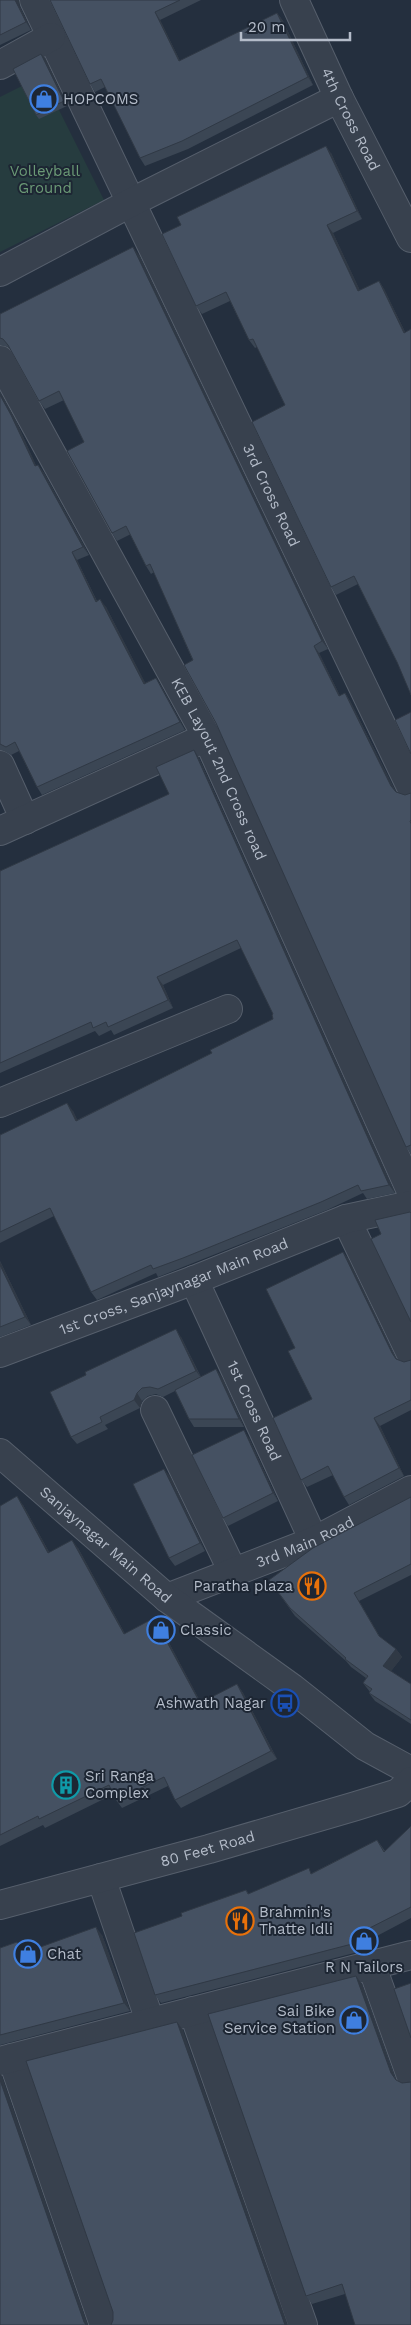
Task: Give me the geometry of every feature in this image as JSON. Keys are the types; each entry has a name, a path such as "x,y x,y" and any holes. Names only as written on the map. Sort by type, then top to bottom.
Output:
{"street":[{"name":"3rd Cross Road","path":"34,0 411,787"},
{"name":"4th Cross Road","path":"294,0 339,98 411,238"},
{"path":"0,65 51,37"},
{"path":"0,272 132,202 339,98"},
{"name":"KEB Layout 2nd Cross road","path":"0,360 207,737 411,1191"},
{"path":"0,831 207,737"},
{"path":"0,765 25,820"},
{"path":"0,1103 228,1009"},
{"name":"1st Cross, Sanjaynagar Main Road","path":"0,1353 194,1280 346,1219 411,1205"},
{"path":"346,1219 411,1354"},
{"name":"1st Cross Road","path":"194,1280 314,1541"},
{"path":"155,1410 233,1572"},
{"name":"Sanjaynagar Main Road","path":"0,1453 167,1598 292,1688 364,1746 411,1771"},
{"name":"3rd Main Road","path":"167,1598 314,1541 411,1490"},
{"name":"80 Feet Road","path":"0,1905 208,1849 390,1796 398,1793 411,1781"},
{"path":"101,1878 150,2021"},
{"path":"104,2325 6,2060 150,2021 411,1955"},
{"path":"371,1964 411,2076"},
{"path":"193,2011 303,2325"}],"green space":[{"name":"Volleyball Ground","path":"42,76 104,200 0,252 0,97"}],"building":[{"path":"0,0 15,0 26,22 0,35"},
{"path":"50,0 180,0 155,12 179,61 277,13 308,77 182,141 140,158 101,79 90,84"},
{"path":"41,54 64,101 36,115 13,69"},
{"path":"326,146 357,211 327,225 358,291 379,281 404,333 411,329 411,695 397,662 354,576 331,587 252,422 285,405 253,339 249,340 226,292 196,306 162,234 181,225 177,217"},
{"path":"133,247 322,641 314,646 339,696 345,693 391,786 396,792 405,795 411,793 411,1145 406,1147 216,723 184,665 193,660 150,564 146,566 126,526 112,533 67,451 84,442 59,391 39,401 8,345 0,338 0,314"},
{"path":"0,395 35,466 38,465 83,547 72,552 96,602 100,599 144,684 156,678 180,722 37,787 15,742 6,747 0,744"},
{"path":"411,712 411,754 395,720"},
{"path":"194,750 389,1185 361,1191 358,1185 183,1258 153,1269 151,1265 91,1292 50,1208 0,1232 0,1135 67,1103 76,1121 212,1053 210,1050 273,1019 273,1014 237,940 157,977 168,1000 108,1027 106,1022 93,1028 91,1022 0,1063 0,871 169,794 156,767"},
{"path":"410,1212 411,1322 371,1239 381,1234 375,1220"},
{"path":"343,1252 392,1353 396,1359 404,1362 411,1360 411,1400 374,1418 399,1468 344,1497 328,1466 301,1480 273,1418 312,1399 288,1351 295,1348 266,1289"},
{"path":"0,1265 25,1317 0,1327"},
{"path":"176,1329 196,1371 158,1389 142,1388 134,1400 100,1417 102,1422 71,1437 50,1392 86,1375 85,1372"},
{"path":"216,1369 239,1419 189,1419 175,1390"},
{"path":"244,1430 273,1493 223,1518 192,1455"},
{"path":"164,1469 200,1543 169,1558 133,1484"},
{"path":"17,1496 48,1553 72,1540 124,1634 154,1618 200,1703 237,1684 271,1751 175,1800 164,1777 116,1800 109,1785 39,1819 38,1816 0,1835 0,1506"},
{"path":"411,1497 411,1564 354,1593 379,1636 396,1649 383,1666 411,1684 411,1720 369,1693 372,1689 363,1683 368,1676 345,1659 290,1608 269,1580 313,1548"},
{"path":"411,1826 411,1907 350,1938 352,1944 155,1995 134,1933 182,1916 181,1913 246,1890 248,1894 309,1868 311,1874 377,1840 384,1852"},
{"path":"96,1927 124,2003 0,2035 0,1948 17,1942 21,1954"},
{"path":"356,1976 391,2073 396,2080 402,2083 411,2082 411,2325 355,2325 342,2284 306,2296 208,2014"},
{"path":"411,1983 411,2038 394,1989"},
{"path":"177,2022 285,2325 111,2325 113,2312 26,2061"},
{"path":"0,2080 84,2322 86,2325 0,2325"}],"place":[{"name":"HOPCOMS","path":"44,99"},
{"name":"Paratha plaza","path":"312,1586"},
{"name":"Classic","path":"161,1630"},
{"name":"Ashwath Nagar","path":"285,1703"},
{"name":"Sri Ranga Complex","path":"66,1785"},
{"name":"Brahmin's Thatte Idli","path":"240,1921"},
{"name":"R N Tailors","path":"364,1941"},
{"name":"Chat","path":"28,1954"},
{"name":"Sai Bike Service Station","path":"354,2020"}]}
